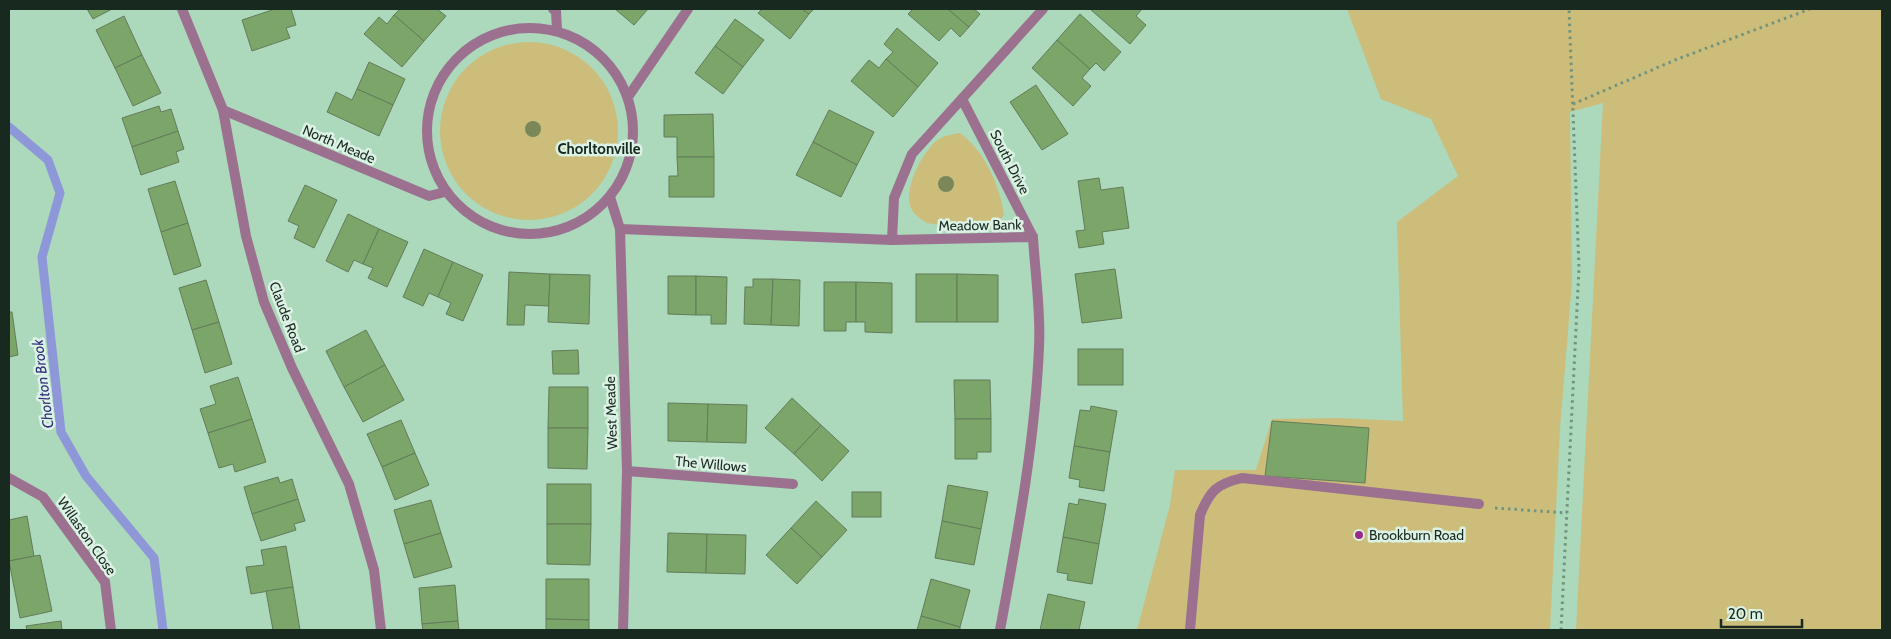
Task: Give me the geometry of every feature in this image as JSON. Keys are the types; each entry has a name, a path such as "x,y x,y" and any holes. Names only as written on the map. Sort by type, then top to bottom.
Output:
{"street":[{"name":"Claude Road","path":"182,9 223,110 246,236 264,302 292,368 349,484 374,570 381,630"},
{"path":"553,9 556,11 557,30"},
{"path":"628,97 688,9"},
{"path":"892,240 894,198 912,154 1043,9"},
{"path":"542,28 557,30 577,38 596,51 615,72 628,97 634,132 628,166 610,197 584,219 553,232 519,234 486,225 445,192 428,150 427,117 436,87 454,60 480,40 510,29 542,28"},
{"name":"South Drive","path":"962,98 1033,237"},
{"name":"North Meade","path":"223,110 428,196 445,192"},
{"name":"West Meade","path":"610,197 620,229 627,470 623,579 624,630"},
{"name":"Meadow Bank","path":"620,229 892,240 1033,237 1039,345 1033,423 1019,526 1000,630"},
{"name":"The Willows","path":"627,470 792,484"},
{"name":"Willaston Close","path":"9,478 43,497 105,582 111,630"},
{"path":"1190,630 1200,514 1207,498 1215,488 1226,482 1242,478 1479,504"}],"path":[{"path":"1561,630 1579,268 1569,9"},
{"path":"1573,104 1675,60 1810,9"},
{"path":"1479,504 1498,508 1567,513"}],"shaded area":[{"path":"1347,9 1882,9 1882,630 1576,630 1603,103 1570,112 1572,282 1560,429 1550,630 1137,630 1170,505 1175,470 1256,470 1272,419 1338,418 1403,421 1397,222 1458,176 1431,119 1381,99"},
{"path":"520,42 538,42 555,45 571,52 586,62 598,74 608,89 615,105 618,131 617,148 612,165 598,188 586,200 571,210 555,217 538,220 520,220 503,217 487,210 472,200 460,188 450,173 443,157 440,140 440,122 443,105 450,89 460,74 472,62 487,52 503,45"},
{"path":"960,133 969,140 983,159 999,192 1004,215 993,227 971,229 928,223 916,215 910,207 909,197 913,176 929,148 938,140"}],"building":[{"path":"87,9 112,9 93,19"},
{"path":"275,9 291,9 296,25 286,28 290,38 252,51 242,20"},
{"path":"400,9 437,9 446,16 424,41 394,15"},
{"path":"615,9 648,9 634,25"},
{"path":"762,9 802,9 809,14 790,39 758,13"},
{"path":"802,9 814,9 809,14"},
{"path":"913,9 948,9 969,27 960,37 951,28 939,41 908,14"},
{"path":"948,9 974,9 980,14 969,27"},
{"path":"1090,9 1142,9 1136,16 1146,25 1130,44"},
{"path":"1080,14 1121,52 1104,71 1096,63 1090,69 1057,40"},
{"path":"394,15 424,41 402,67 364,34 379,17 387,24"},
{"path":"124,16 142,55 115,68 96,30"},
{"path":"735,19 764,40 743,67 715,46"},
{"path":"897,28 938,63 918,87 886,59 893,52 884,44"},
{"path":"1057,40 1090,69 1082,78 1091,86 1073,106 1032,68"},
{"path":"715,46 743,67 723,94 695,73"},
{"path":"142,55 161,93 133,106 115,68"},
{"path":"886,59 918,87 893,117 851,81 869,60 879,68"},
{"path":"369,62 405,79 393,105 357,89"},
{"path":"1036,85 1068,134 1042,150 1010,102"},
{"path":"357,89 393,105 379,136 327,112 336,92 352,100"},
{"path":"159,106 161,112 171,109 178,131 132,147 122,118"},
{"path":"829,110 874,132 857,165 813,142"},
{"path":"713,114 714,157 677,157 677,137 664,137 664,115"},
{"path":"178,131 184,149 176,152 179,162 141,175 132,147"},
{"path":"813,142 857,165 841,197 796,175"},
{"path":"677,157 714,157 714,197 669,197 669,176 678,176"},
{"path":"1099,178 1101,190 1123,187 1129,228 1102,232 1104,244 1079,248 1076,231 1085,230 1078,181"},
{"path":"175,181 188,223 161,232 148,189"},
{"path":"305,185 337,200 314,248 294,238 299,226 288,221"},
{"path":"348,214 379,229 363,264 354,260 348,272 326,261"},
{"path":"188,223 201,266 174,275 161,232"},
{"path":"379,229 408,242 387,287 368,278 373,268 363,264"},
{"path":"424,249 453,262 438,297 429,293 423,306 403,297"},
{"path":"453,262 483,275 463,321 446,314 451,303 438,297"},
{"path":"1115,269 1122,318 1082,323 1075,274"},
{"path":"509,272 550,274 549,306 525,305 524,325 507,325"},
{"path":"550,274 590,275 589,324 548,322"},
{"path":"916,274 957,274 957,322 916,322"},
{"path":"957,274 998,275 998,322 957,322"},
{"path":"668,276 696,276 696,315 668,314"},
{"path":"696,276 727,277 726,324 711,324 711,315 696,315"},
{"path":"753,279 773,279 771,325 744,324 745,287 753,287"},
{"path":"773,279 800,280 799,326 771,325"},
{"path":"206,280 219,322 192,330 179,288"},
{"path":"824,282 856,282 856,322 846,322 846,331 824,331"},
{"path":"856,282 892,283 892,333 865,332 865,322 856,322"},
{"path":"9,312 12,312 18,355 9,357"},
{"path":"219,322 232,364 205,373 192,330"},
{"path":"366,330 385,365 344,387 326,351"},
{"path":"1078,349 1123,349 1123,385 1078,385"},
{"path":"578,350 579,374 553,374 552,351"},
{"path":"385,365 404,400 363,422 344,387"},
{"path":"238,377 252,419 208,433 200,409 216,404 210,386"},
{"path":"954,380 990,380 991,419 955,419"},
{"path":"549,387 588,387 588,428 548,428"},
{"path":"792,398 821,425 794,454 765,428"},
{"path":"668,403 708,404 707,442 668,441"},
{"path":"708,404 747,405 746,443 707,442"},
{"path":"1091,406 1117,411 1110,452 1074,446 1080,410 1090,411"},
{"path":"252,419 266,462 235,472 233,464 219,468 208,433"},
{"path":"955,419 991,419 991,452 977,452 977,459 955,459"},
{"path":"401,420 415,453 382,467 367,434"},
{"path":"1272,421 1369,428 1365,483 1265,476"},
{"path":"821,425 849,451 822,481 794,454"},
{"path":"548,428 588,428 587,469 548,468"},
{"path":"1074,446 1110,452 1104,491 1079,487 1080,480 1069,478"},
{"path":"415,453 429,485 395,500 382,467"},
{"path":"278,477 280,483 292,479 298,499 252,514 244,487"},
{"path":"547,484 591,484 591,524 547,524"},
{"path":"948,485 988,492 981,529 942,521"},
{"path":"852,492 881,492 881,517 852,517"},
{"path":"298,499 305,521 294,524 296,530 261,541 252,514"},
{"path":"1079,499 1106,504 1099,544 1063,537 1069,503 1078,505"},
{"path":"431,500 441,533 404,544 394,510"},
{"path":"816,501 847,530 822,557 791,528"},
{"path":"27,516 34,556 9,561 9,520"},
{"path":"942,521 981,529 974,565 935,558"},
{"path":"547,524 591,524 590,565 547,564"},
{"path":"791,528 822,557 797,584 766,555"},
{"path":"441,533 452,567 414,578 404,544"},
{"path":"668,533 707,534 706,573 667,572"},
{"path":"707,534 746,535 745,574 706,573"},
{"path":"1063,537 1099,544 1092,584 1067,580 1068,574 1057,572"},
{"path":"286,546 293,587 251,594 246,567 264,565 261,550"},
{"path":"40,555 52,611 20,618 9,561"},
{"path":"546,579 589,579 589,620 546,619"},
{"path":"931,579 970,590 960,627 921,616"},
{"path":"455,585 458,621 422,624 419,588"},
{"path":"293,587 300,630 273,630 266,591"},
{"path":"1048,594 1085,602 1079,630 1040,630"},
{"path":"921,616 960,627 960,630 917,630"},
{"path":"546,619 589,620 589,630 546,630"},
{"path":"61,621 62,630 27,630 26,626"},
{"path":"458,621 459,630 423,630 422,624"}],"waterway":[{"name":"Chorlton Brook","path":"9,127 48,160 60,193 42,257 61,432 86,476 154,558 163,630"}],"place":[{"name":"Brookburn Road","path":"1359,535"}],"district":[{"name":"Chorltonville","path":"599,149"}]}
